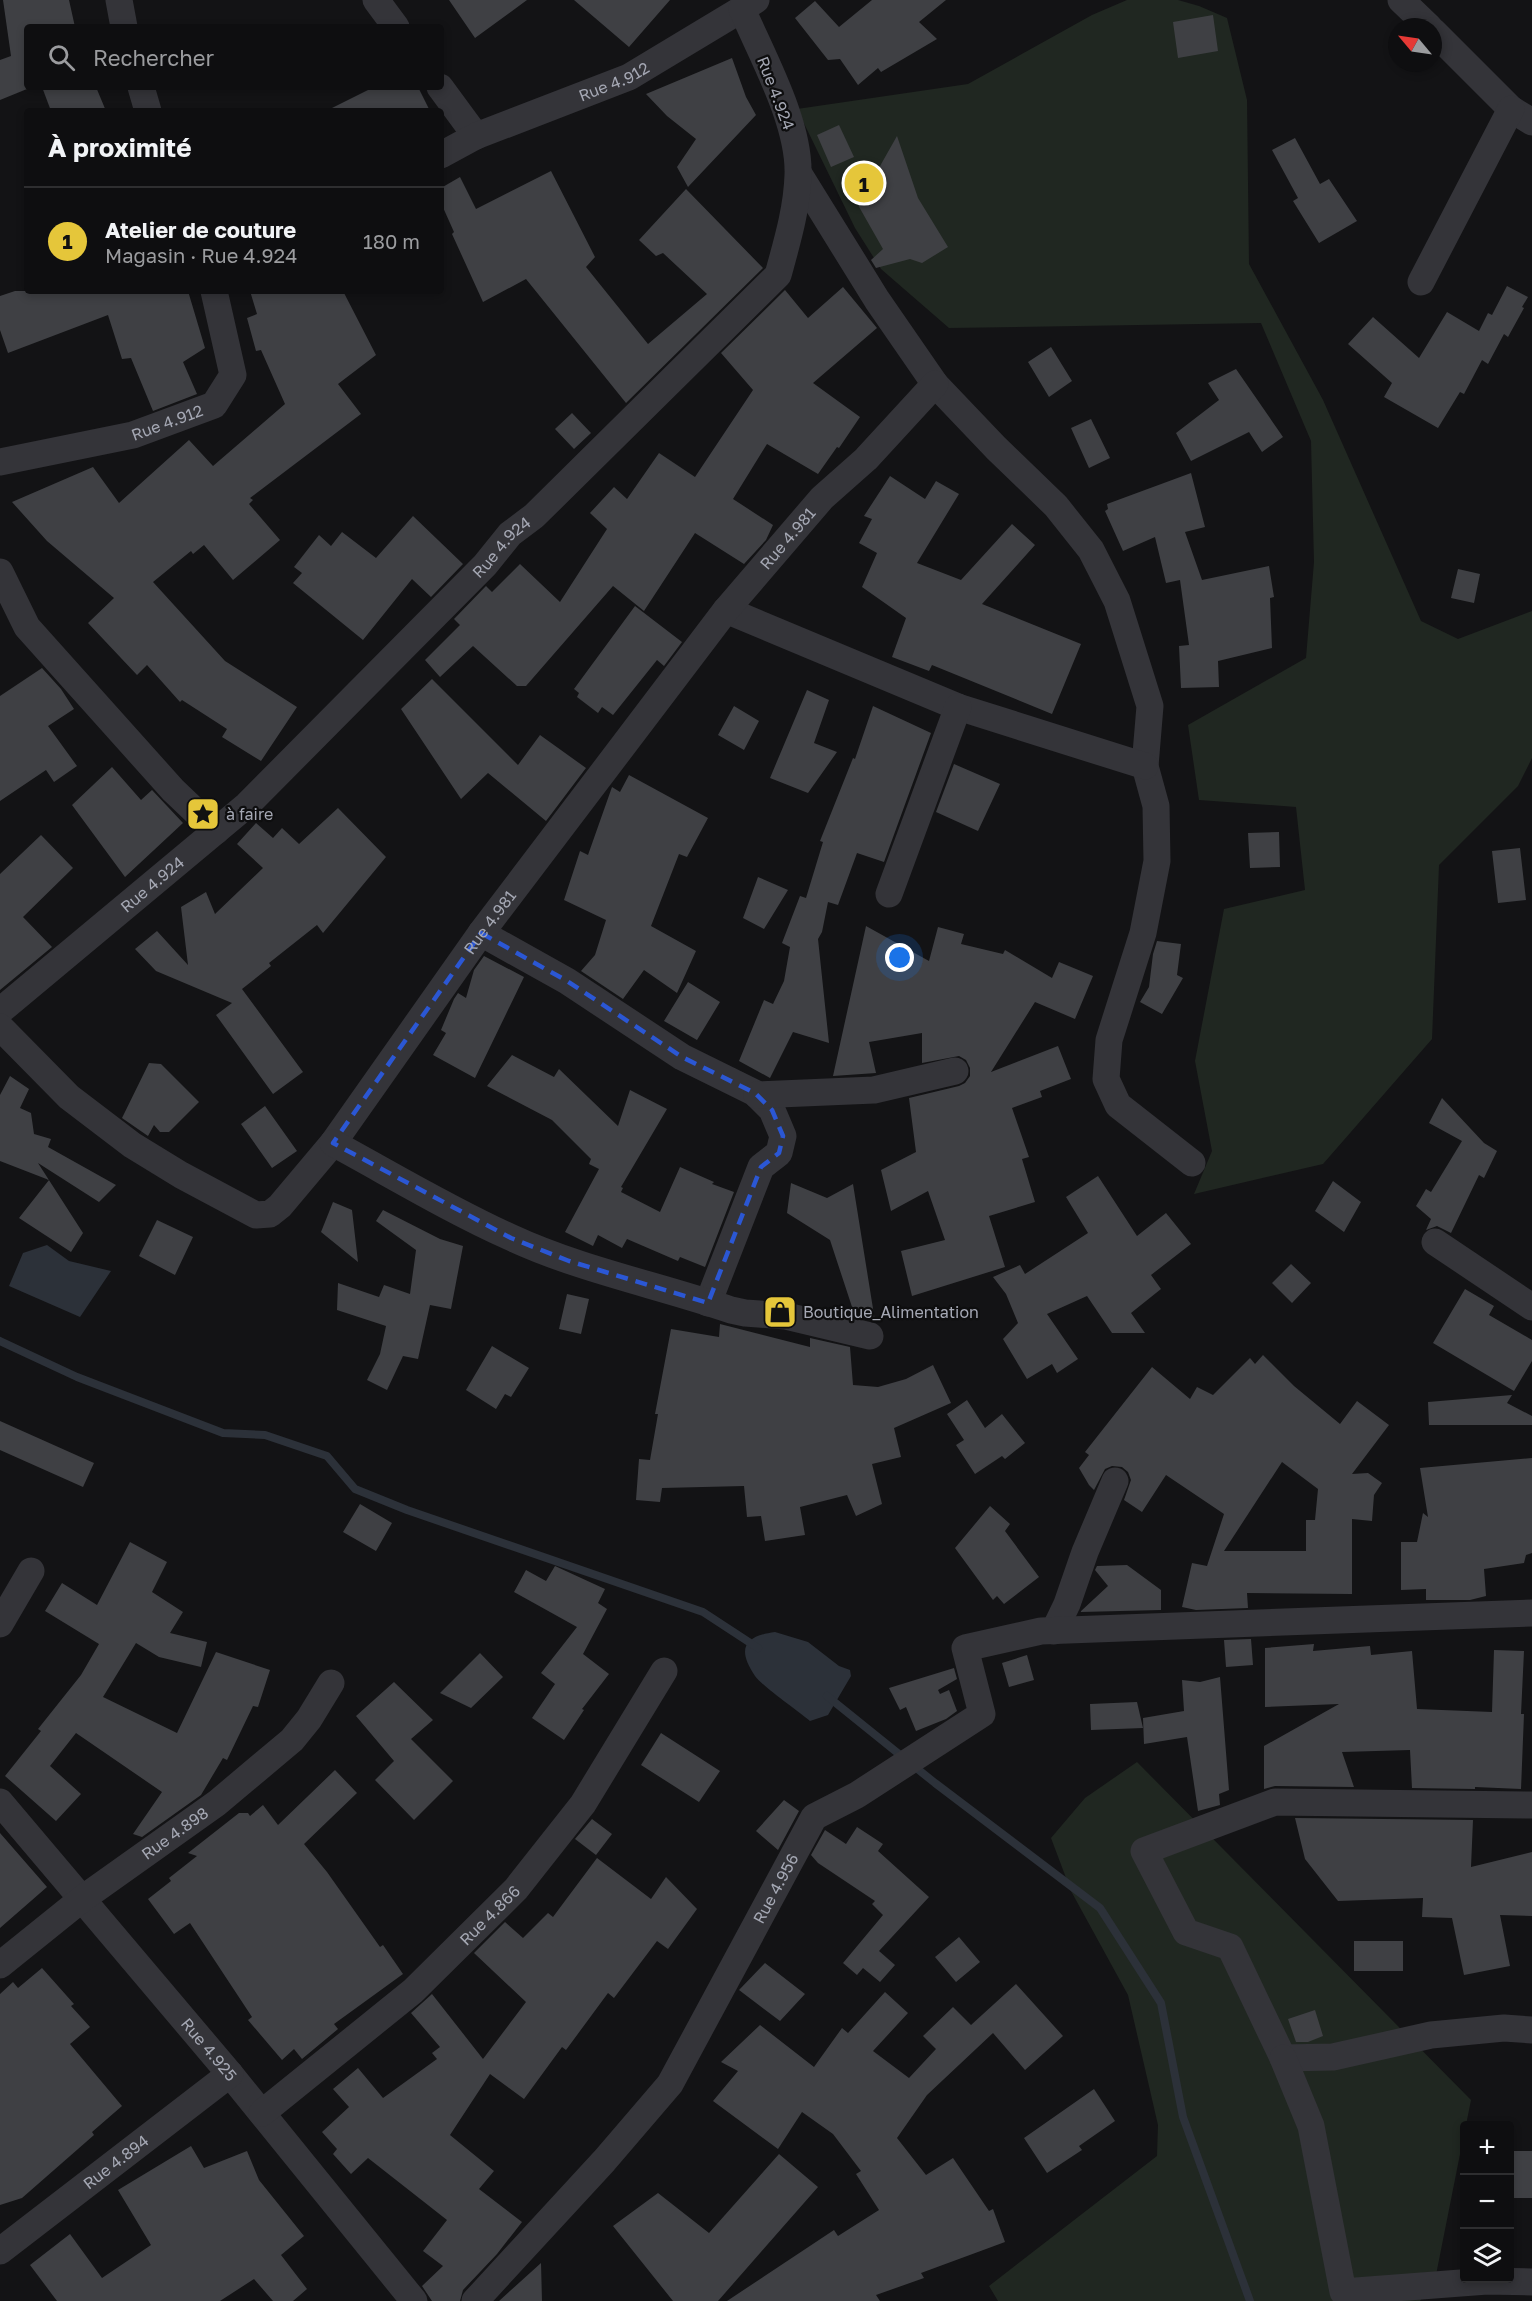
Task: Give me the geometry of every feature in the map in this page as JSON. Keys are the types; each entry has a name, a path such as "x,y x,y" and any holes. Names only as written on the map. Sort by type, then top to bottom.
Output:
{"street":[{"path":"119,0 123,24"},
{"path":"376,0 394,24"},
{"path":"1401,0 1420,18"},
{"name":"Rue 4.912","path":"444,152 476,136 629,77 749,4"},
{"name":"Rue 4.924","path":"0,1011 247,805 476,573 510,534 534,516 778,275 791,228 798,174 794,141 787,112 749,4"},
{"path":"1421,282 1521,116 1442,40"},
{"path":"142,90 147,108"},
{"path":"442,90 476,136"},
{"path":"798,174 877,300 935,384 1056,506 1091,550 1117,601 1150,706 1145,766 1156,807 1157,861 1143,933 1109,1040 1106,1079 1118,1105 1192,1163"},
{"name":"Rue 4.912","path":"2,455 133,435 214,405 233,375 215,294"},
{"name":"Rue 4.981","path":"0,1027 69,1097 132,1145 181,1175 256,1215 270,1214 280,1206 333,1143 481,933 726,610 822,498 866,459 935,384"},
{"path":"0,572 27,627 172,790 216,831"},
{"path":"726,610 958,707 1145,766"},
{"path":"889,894 958,707"},
{"path":"481,933 567,981 682,1057 757,1095 772,1110 783,1136 779,1154 761,1167 708,1303"},
{"path":"757,1095 874,1090 955,1071"},
{"path":"333,1143 426,1195 511,1238 569,1261 745,1313 786,1316 870,1336"},
{"path":"1435,1242 1532,1306"},
{"path":"1054,1631 1067,1605 1085,1552 1115,1481"},
{"path":"0,1624 31,1571"},
{"name":"Rue 4.956","path":"475,2301 604,2161 670,2084 814,1817 857,1795 982,1714 965,1648 1041,1631 1532,1613"},
{"name":"Rue 4.866","path":"262,2113 413,1991 516,1889 583,1804 664,1671"},
{"name":"Rue 4.898","path":"0,1965 82,1899 217,1803 292,1740 309,1719 331,1683"},
{"name":"Rue 4.925","path":"0,1802 230,2074 408,2298"},
{"path":"1532,1805 1275,1802 1144,1851 1186,1932 1230,1947 1283,2058 1311,2126 1343,2292 1487,2281 1532,2282"},
{"path":"1283,2058 1333,2057 1431,2035 1504,2028 1532,2030"},
{"name":"Rue 4.894","path":"0,2252 230,2074"}],"highlighted area":[{"path":"481,933 567,981 682,1057 755,1093 772,1110 783,1136 779,1153 761,1167 708,1303 569,1261 511,1238 333,1143"}],"shaded area":[{"path":"1127,0 1178,0 1227,18 1247,100 1249,264 1323,400 1421,621 1458,639 1532,611 1532,758 1518,786 1439,865 1432,1039 1323,1164 1194,1194 1212,1151 1195,1061 1224,909 1305,890 1296,807 1199,800 1188,725 1306,658 1314,562 1311,441 1261,323 949,328 881,269 855,228 797,109 968,84 1092,15"},
{"path":"47,1245 69,1261 111,1271 80,1317 9,1286 23,1253"},
{"path":"775,1632 808,1642 839,1666 850,1670 851,1676 828,1715 810,1721 755,1676 746,1658 747,1645 750,1640"},
{"path":"1137,1762 1471,2100 1467,2121 1460,2121 1460,2154 1435,2280 1420,2301 998,2301 989,2286 1157,2156 1158,2125 1128,1995 1071,1891 1051,1838 1085,1798"}],"building":[{"path":"3,0 69,0 74,24 24,24 25,90 0,100 0,60 11,56"},
{"path":"449,0 527,0 475,38"},
{"path":"574,0 670,0 629,47"},
{"path":"872,0 946,0 919,22 937,39 881,72 878,68 858,85 840,59 828,60 795,18 815,1 839,27"},
{"path":"1213,15 1218,51 1178,58 1173,22"},
{"path":"732,58 746,97 756,115 688,187 677,167 696,139 667,116 646,94"},
{"path":"43,90 97,90 105,108 50,108"},
{"path":"368,90 420,90 428,108 332,108"},
{"path":"839,125 854,157 831,167 817,135"},
{"path":"897,136 918,198 948,247 922,263 910,259 876,268 871,260 883,249 858,205"},
{"path":"1295,138 1320,184 1329,179 1357,221 1319,243 1293,201 1298,198 1272,150"},
{"path":"551,171 595,257 586,267 648,344 707,294 663,253 656,256 639,240 686,189 763,268 626,403 526,279 483,302 452,234 454,232 444,210 444,186 460,177 476,209"},
{"path":"1507,286 1528,297 1522,307 1524,308 1508,337 1504,334 1488,364 1482,360 1464,394 1460,392 1438,428 1384,397 1392,383 1348,344 1373,317 1419,358 1447,312 1479,331 1488,313 1492,315"},
{"path":"843,287 877,328 813,383 860,417 818,474 767,444 733,499 773,525 766,540 744,564 695,533 644,611 613,586 526,686 517,686 473,646 440,677 425,660 460,625 454,619 486,586 492,592 520,564 560,602 607,529 590,513 614,487 627,499 659,453 695,477 753,390 721,353 785,290 808,318"},
{"path":"15,291 24,291 24,294 189,294 205,348 183,362 197,394 153,411 131,358 122,359 108,315 8,353 0,330 0,296"},
{"path":"251,294 345,294 376,355 338,384 361,414 250,498 253,500 249,504 280,540 233,580 204,545 193,554 191,551 153,582 225,661 297,707 261,761 222,737 227,729 182,700 180,702 147,665 137,675 88,623 114,598 47,541 12,502 93,467 119,503 189,440 213,466 285,404 261,350 256,351 247,318 257,314"},
{"path":"1051,347 1072,381 1049,397 1028,362"},
{"path":"1236,369 1283,437 1262,452 1249,432 1191,461 1176,433 1219,400 1208,383"},
{"path":"572,413 591,433 574,449 555,429"},
{"path":"1091,419 1110,458 1089,468 1071,428"},
{"path":"1191,473 1205,527 1185,532 1202,580 1269,566 1274,597 1270,598 1272,648 1218,661 1219,687 1181,688 1179,646 1189,645 1180,580 1166,583 1155,537 1123,551 1105,511 1108,509 1107,504"},
{"path":"890,476 925,499 936,481 959,494 917,563 961,580 1012,524 1035,545 982,604 1081,644 1052,714 932,665 929,671 892,657 906,618 862,587 877,553 859,543 872,519 864,516"},
{"path":"413,516 463,564 431,597 412,579 363,640 293,583 302,573 294,567 319,535 331,546 342,532 376,558"},
{"path":"1458,569 1480,574 1474,603 1451,598"},
{"path":"635,606 682,642 664,666 657,660 613,715 602,707 598,713 577,697 579,693 574,689"},
{"path":"42,668 61,689 74,709 48,726 77,766 54,782 46,770 0,801 0,696"},
{"path":"432,679 518,765 540,735 586,768 546,821 488,773 461,799 401,709"},
{"path":"807,690 829,700 814,743 837,752 808,793 770,778"},
{"path":"734,706 759,721 744,750 718,735"},
{"path":"873,706 931,733 884,862 857,853 838,905 828,902 822,932 818,939 829,1043 793,1032 770,1078 739,1061 764,1000 773,1004 784,981 790,947 782,943 800,896 806,898 823,842 820,841 853,758 855,759"},
{"path":"954,764 1000,784 978,831 936,812"},
{"path":"112,767 141,800 152,790 183,823 125,877 72,805"},
{"path":"629,775 708,818 687,857 679,854 651,926 696,951 677,993 644,970 623,999 581,971 595,955 606,920 564,900 580,851 588,855 612,787 620,792"},
{"path":"338,808 386,857 323,933 317,925 269,963 271,966 242,989 303,1072 273,1094 216,1015 232,1003 156,971 135,949 157,931 188,965 181,907 206,892 215,914 263,868 237,844 256,823 273,838 282,828 299,844"},
{"path":"1279,832 1280,867 1250,868 1248,833"},
{"path":"41,835 73,868 23,917 52,947 0,990 0,874"},
{"path":"1520,848 1526,900 1498,903 1492,851"},
{"path":"758,877 788,890 764,929 743,918"},
{"path":"866,926 929,961 938,927 964,934 961,944 1003,954 1005,950 1052,978 1059,962 1093,976 1075,1019 1035,1002 991,1072 1058,1046 1071,1079 1040,1091 1042,1097 1012,1108 1029,1157 1022,1159 1035,1202 989,1216 1005,1267 912,1296 901,1251 945,1240 928,1191 891,1211 881,1170 916,1152 909,1098 959,1086 965,1083 970,1076 970,1068 966,1060 959,1056 922,1063 922,1033 869,1042 876,1073 833,1076"},
{"path":"1157,941 1181,944 1177,975 1183,978 1162,1014 1140,1002 1149,987"},
{"path":"484,956 524,977 475,1078 433,1055 446,1033 441,1030 454,999 458,993 466,998 474,970"},
{"path":"688,982 720,1002 697,1040 664,1021"},
{"path":"512,1055 554,1077 559,1069 618,1126 630,1090 667,1109 621,1187 623,1188 621,1192 660,1212 680,1167 714,1182 712,1184 734,1192 705,1267 680,1257 678,1261 627,1239 622,1248 598,1235 593,1246 565,1232 599,1169 589,1164 591,1159 552,1120 487,1086"},
{"path":"149,1063 161,1064 199,1102 169,1132 160,1132 154,1125 148,1136 122,1118"},
{"path":"10,1076 29,1089 20,1108 31,1113 34,1134 51,1139 48,1147 116,1185 99,1202 38,1163 49,1180 0,1161 0,1095"},
{"path":"1442,1098 1484,1143 1497,1151 1484,1178 1479,1175 1451,1233 1437,1226 1426,1230 1431,1219 1416,1206 1426,1189 1431,1192 1462,1141 1429,1123"},
{"path":"265,1106 297,1151 272,1168 241,1124"},
{"path":"1098,1176 1137,1236 1166,1213 1191,1244 1151,1275 1161,1289 1131,1313 1145,1333 1112,1333 1087,1296 1047,1314 1078,1359 1057,1373 1052,1364 1027,1379 1003,1339 1018,1323 1006,1294 993,1277 1020,1265 1025,1274 1088,1233 1066,1197"},
{"path":"49,1180 83,1233 71,1252 19,1218"},
{"path":"1333,1181 1361,1202 1344,1232 1315,1211"},
{"path":"791,1183 827,1198 853,1184 875,1321 855,1316 830,1240 787,1213"},
{"path":"333,1202 352,1210 358,1262 321,1232"},
{"path":"383,1210 440,1239 463,1246 451,1309 430,1305 418,1359 403,1356 387,1390 367,1380 380,1354 386,1326 337,1310 338,1283 379,1297 384,1285 410,1294 416,1250 376,1221"},
{"path":"157,1220 193,1237 175,1275 139,1256"},
{"path":"1291,1264 1311,1283 1292,1303 1272,1283"},
{"path":"1465,1289 1494,1306 1489,1315 1532,1340 1532,1361 1514,1391 1433,1343"},
{"path":"567,1294 589,1299 581,1334 559,1329"},
{"path":"720,1324 810,1347 810,1338 850,1347 853,1385 878,1387 906,1379 933,1365 951,1403 894,1428 901,1457 872,1464 882,1504 856,1516 847,1495 800,1507 805,1535 765,1541 761,1516 747,1517 744,1486 662,1488 660,1502 636,1500 639,1459 650,1460 658,1414 655,1414 671,1329 719,1337"},
{"path":"492,1346 529,1368 511,1397 505,1394 496,1409 466,1390"},
{"path":"1263,1355 1294,1386 1340,1424 1357,1401 1389,1425 1352,1474 1368,1473 1382,1483 1374,1495 1372,1521 1352,1519 1352,1594 1247,1593 1248,1608 1196,1610 1182,1607 1192,1563 1207,1566 1224,1514 1166,1475 1142,1512 1124,1500 1131,1480 1128,1472 1122,1467 1112,1466 1105,1469 1094,1490 1079,1468 1089,1455 1085,1452 1152,1367 1190,1399 1197,1387 1213,1395 1250,1358 1255,1364","holes":["1282,1462 1318,1489 1315,1520 1306,1520 1306,1551 1224,1551"]},
{"path":"1512,1395 1507,1403 1532,1416 1532,1425 1429,1425 1428,1402"},
{"path":"967,1400 985,1428 1002,1414 1025,1443 1005,1459 1002,1456 975,1474 956,1445 964,1440 947,1414"},
{"path":"0,1421 94,1463 83,1487 0,1450"},
{"path":"1532,1458 1532,1553 1526,1555 1524,1563 1484,1569 1486,1596 1470,1600 1426,1600 1426,1589 1401,1590 1401,1542 1417,1542 1423,1513 1428,1517 1420,1468"},
{"path":"360,1504 392,1523 376,1551 343,1532"},
{"path":"990,1506 1010,1524 1005,1531 1039,1577 1004,1604 997,1596 993,1600 955,1548"},
{"path":"130,1542 167,1562 152,1592 183,1612 170,1633 207,1642 201,1667 159,1657 136,1643 103,1697 177,1733 216,1652 270,1670 258,1707 253,1706 227,1760 223,1758 201,1795 142,1837 133,1834 162,1792 76,1733 50,1766 81,1794 56,1821 5,1776 41,1731 38,1729 81,1675 99,1644 45,1611 62,1583 97,1605"},
{"path":"1127,1565 1161,1590 1161,1610 1080,1612 1108,1586 1095,1570 1097,1566"},
{"path":"555,1566 605,1589 598,1603 607,1609 583,1654 609,1674 582,1709 584,1710 564,1740 532,1718 555,1684 541,1673 577,1627 514,1592 526,1570 546,1581"},
{"path":"1251,1639 1253,1665 1226,1667 1224,1640"},
{"path":"1314,1644 1313,1651 1370,1646 1371,1655 1412,1651 1417,1709 1492,1712 1494,1650 1524,1651 1521,1789 1412,1788 1410,1750 1342,1752 1354,1787 1275,1786 1264,1789 1264,1746 1339,1704 1265,1707 1265,1648"},
{"path":"480,1653 503,1677 471,1708 440,1693"},
{"path":"1027,1655 1034,1680 1009,1687 1002,1663"},
{"path":"954,1668 957,1679 938,1690 940,1694 949,1690 957,1711 946,1719 916,1731 906,1707 900,1710 889,1688"},
{"path":"1220,1677 1229,1790 1219,1794 1220,1805 1198,1811 1187,1737 1144,1744 1143,1718 1184,1711 1182,1680 1200,1682"},
{"path":"394,1682 433,1720 411,1739 453,1781 414,1820 375,1780 394,1761 356,1716"},
{"path":"1137,1702 1143,1728 1091,1730 1090,1704"},
{"path":"661,1733 720,1771 699,1802 641,1765"},
{"path":"335,1770 357,1793 304,1844 327,1872 380,1947 383,1945 403,1974 334,2024 338,2029 302,2059 294,2049 282,2060 248,2020 252,2017 190,1923 174,1934 148,1899 171,1881 169,1878 197,1856 188,1853 239,1813 248,1813 250,1816 263,1805 278,1825"},
{"path":"784,1800 799,1811 778,1850 756,1831"},
{"path":"1295,1818 1473,1820 1471,1867 1532,1852 1532,1916 1500,1915 1510,1966 1464,1975 1452,1918 1422,1917 1423,1898 1338,1901 1305,1859"},
{"path":"592,1819 612,1834 596,1855 575,1839"},
{"path":"857,1827 883,1844 878,1851 929,1897 879,1951 895,1965 880,1982 863,1968 857,1975 843,1963 883,1915 872,1904 875,1901 818,1863 811,1855 825,1830 846,1844"},
{"path":"0,1833 47,1887 0,1928"},
{"path":"597,1858 651,1899 666,1877 697,1909 668,1949 657,1941 614,1998 608,1993 566,2050 562,2047 524,2099 490,2074 450,2135 494,2171 479,2189 522,2222 497,2254 463,2290 460,2301 432,2301 422,2286 443,2266 423,2251 447,2220 368,2158 351,2174 333,2154 337,2149 322,2132 349,2107 333,2089 358,2068 383,2098 437,2059 432,2053 440,2047 411,2013 432,1994 483,2059 526,2002 474,1953 505,1922 523,1938 548,1913 553,1917"},
{"path":"959,1937 980,1962 956,1982 935,1957"},
{"path":"1354,1941 1403,1941 1403,1971 1354,1971"},
{"path":"765,1963 805,1994 780,2021 739,1990"},
{"path":"42,1968 74,2004 71,2006 90,2027 70,2044 122,2106 92,2132 94,2135 22,2198 0,2205 0,1994 13,1982 18,1988"},
{"path":"1016,1984 1063,2036 1025,2070 993,2033 927,2095 897,2138 926,2175 953,2158 989,2211 993,2209 1005,2242 921,2273 924,2278 876,2295 880,2301 727,2301 834,2230 838,2236 879,2210 856,2174 861,2171 833,2134 802,2112 778,2149 713,2101 738,2071 721,2062 760,2025 814,2067 842,2028 848,2033 885,1992 908,2013 873,2051 909,2078 936,2049 923,2036 953,2007 971,2025"},
{"path":"1315,2010 1323,2036 1308,2042 1296,2042 1288,2019"},
{"path":"1094,2089 1115,2121 1079,2146 1082,2150 1047,2173 1024,2138"},
{"path":"191,2146 204,2168 247,2151 259,2180 304,2236 281,2255 307,2289 293,2301 273,2301 254,2279 220,2301 57,2301 30,2265 70,2234 102,2278 151,2245 118,2190"},
{"path":"1514,2151 1532,2151 1532,2198 1514,2198"},
{"path":"779,2154 818,2187 718,2301 673,2301 613,2226 658,2193 709,2233"},
{"path":"541,2263 542,2301 499,2301"}],"waterway":[{"path":"0,1341 77,1377 223,1433 265,1435 327,1456 355,1489 407,1510 703,1612 758,1648"},
{"path":"827,1696 935,1783 1100,1908 1161,2003 1183,2117 1250,2301"}],"place":[{"name":"Atelier de couture","path":"864,183"},
{"name":"à faire","path":"203,814"},
{"name":"Boutique_Alimentation","path":"780,1312"}]}
